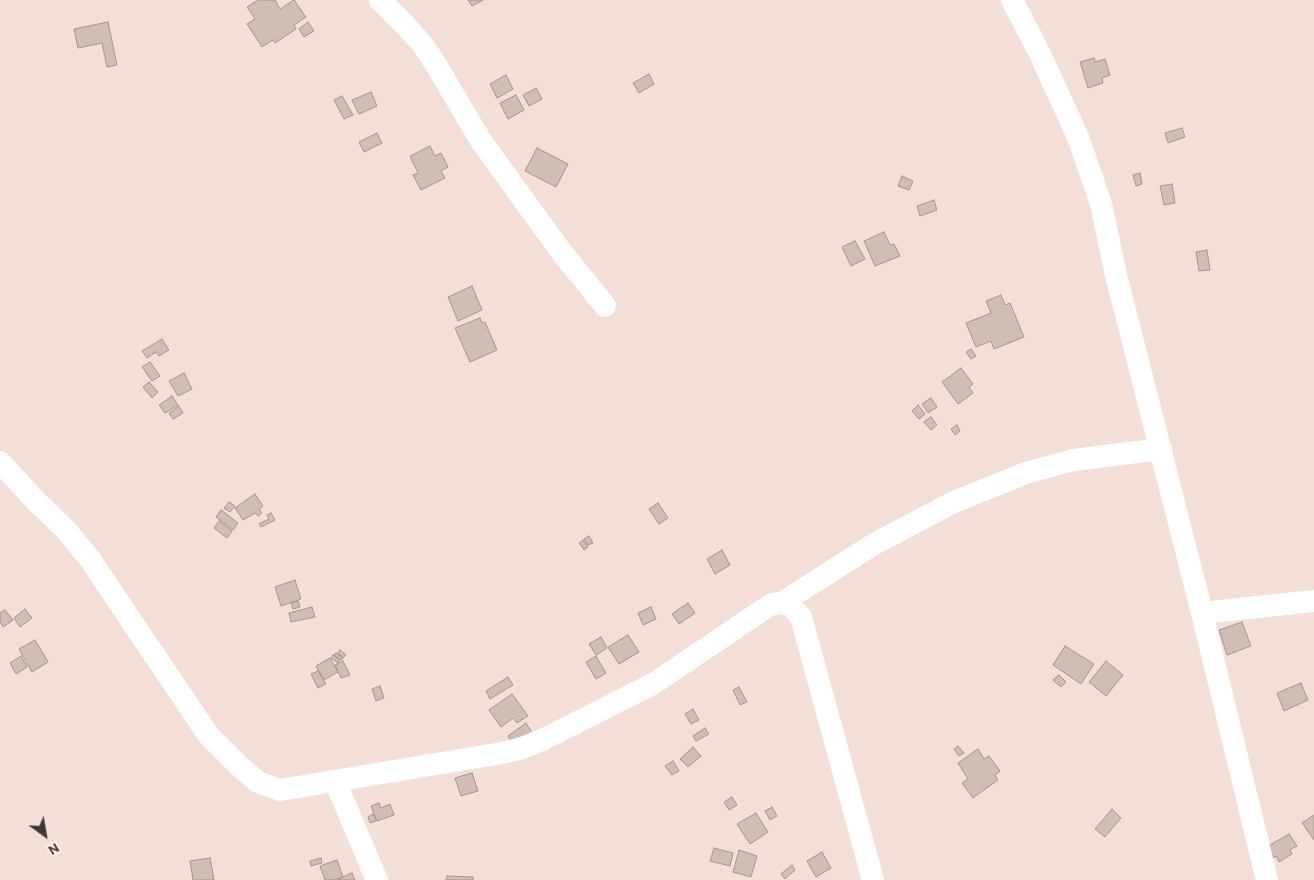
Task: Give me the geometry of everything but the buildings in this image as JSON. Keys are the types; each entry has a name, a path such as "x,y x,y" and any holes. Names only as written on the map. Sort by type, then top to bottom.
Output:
{"street":[{"path":"380,0 422,44 481,141 560,250 605,306"},
{"path":"1012,0 1040,54 1078,137 1101,204 1116,275 1202,613 1267,880"},
{"path":"0,462 67,532 89,558 210,736 239,766 258,782 280,790 502,754 530,745 653,684 770,605 783,602 874,544 954,502 1026,473 1073,460 1161,449"},
{"path":"1202,613 1314,601"},
{"path":"783,602 792,607 801,616 873,880"},
{"path":"335,781 377,880"}]}
